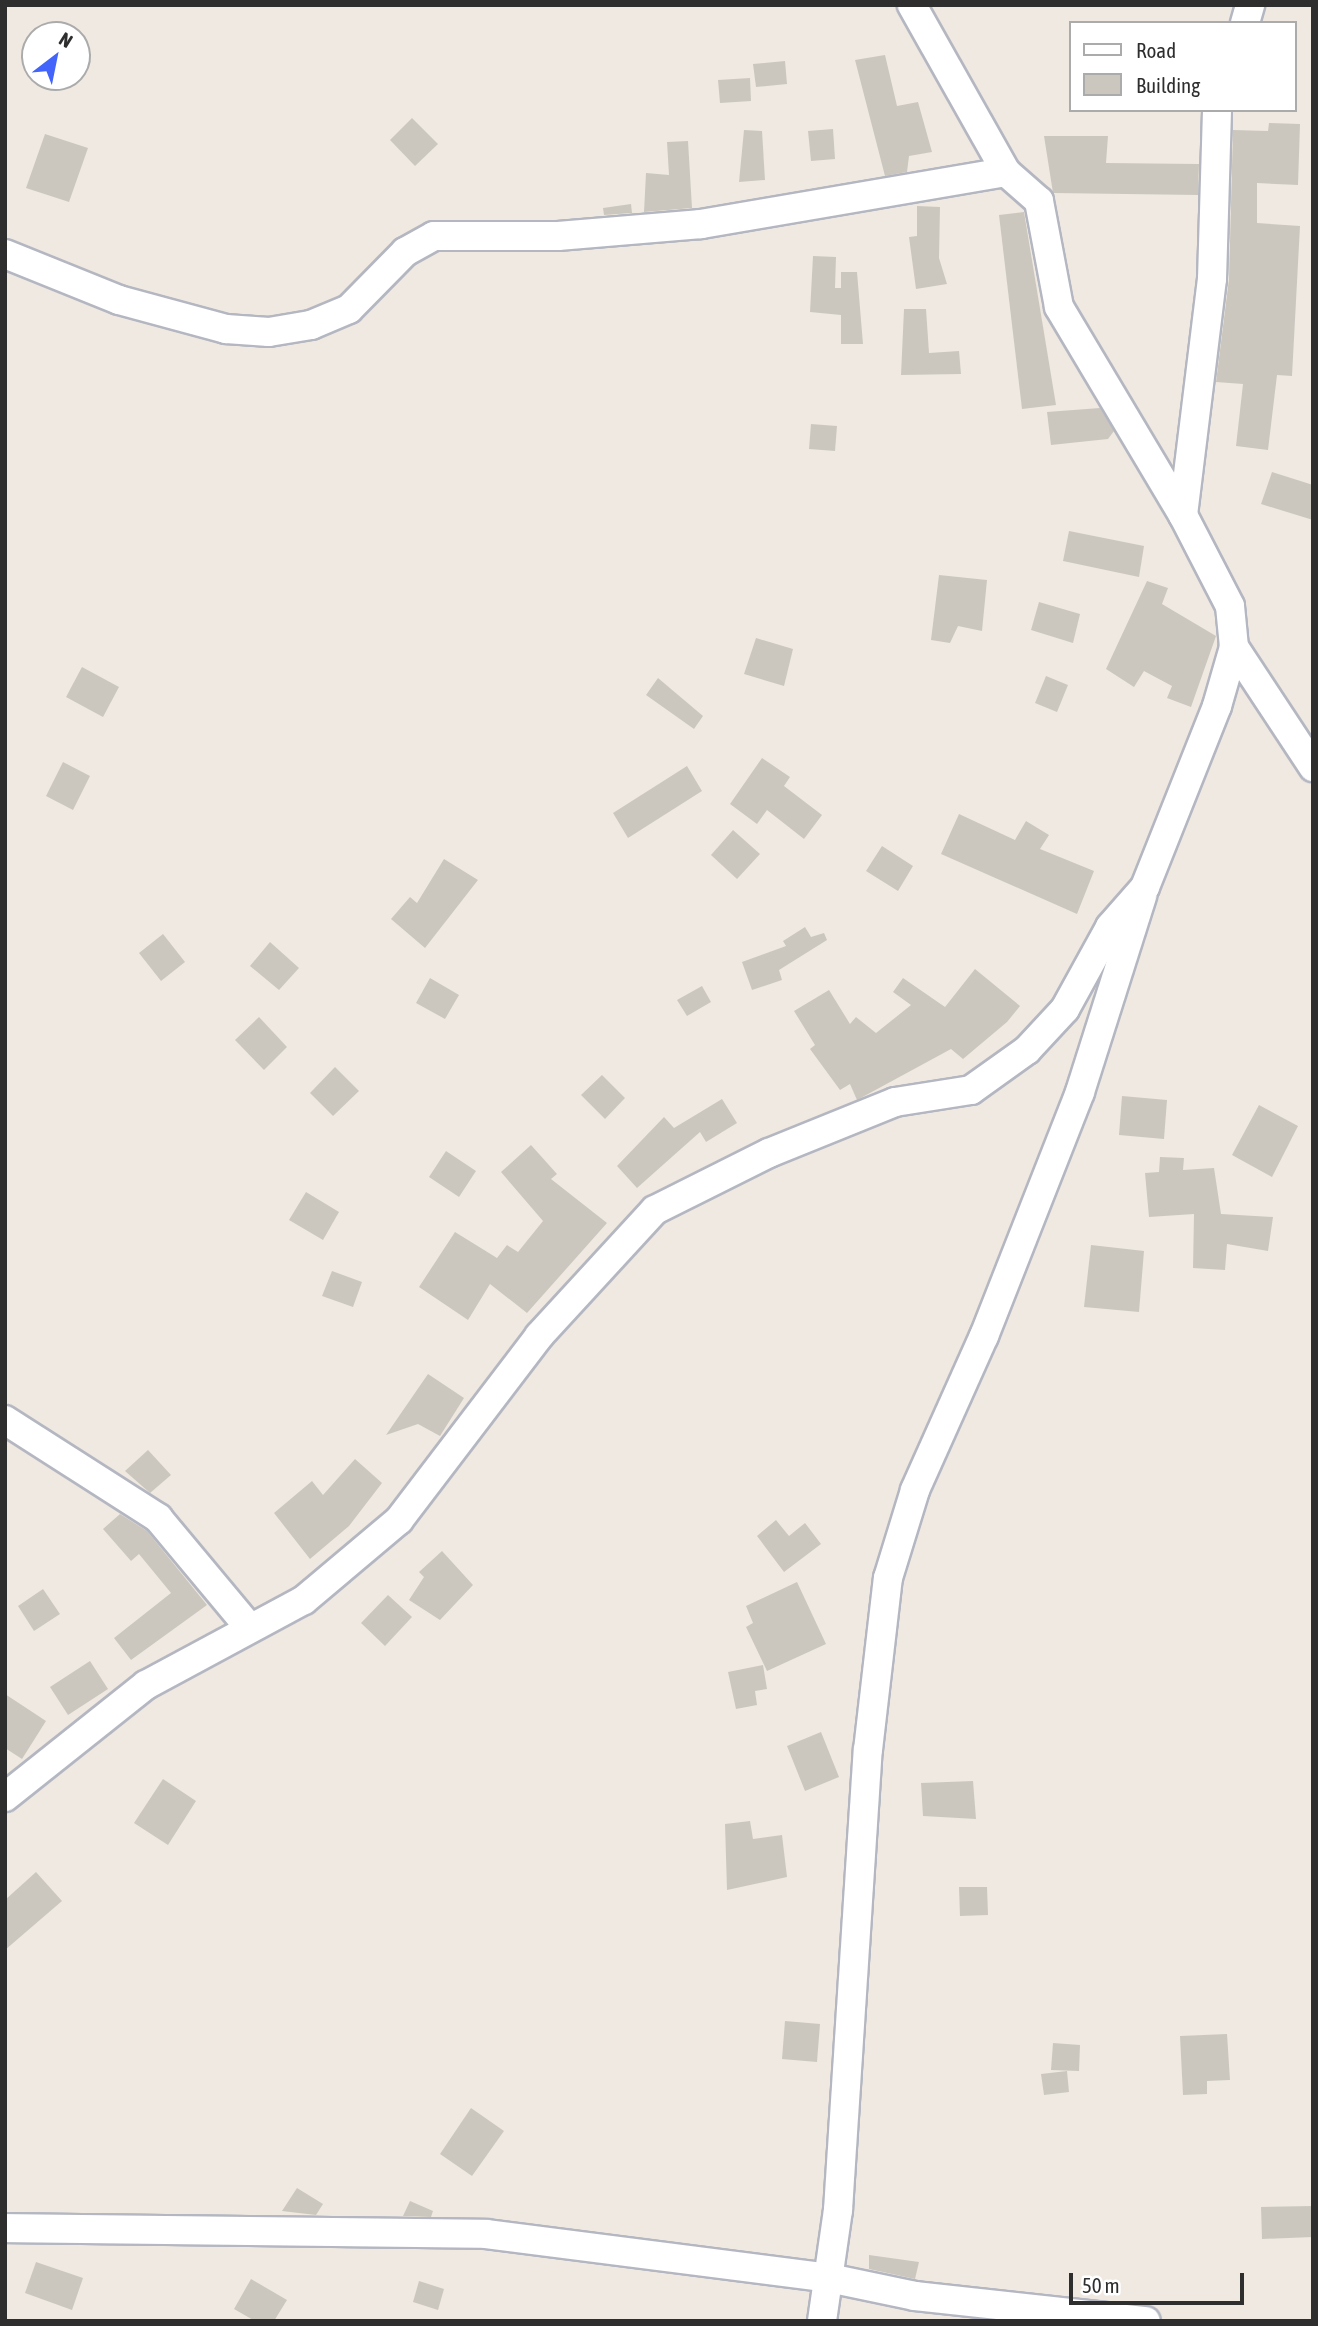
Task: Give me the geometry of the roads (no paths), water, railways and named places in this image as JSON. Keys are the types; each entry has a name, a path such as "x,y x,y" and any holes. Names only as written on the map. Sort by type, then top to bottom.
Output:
{"street":[{"path":"912,5 1006,172 1039,201 1059,307 1224,587 1234,647 1313,767"},
{"path":"1183,514 1212,279 1217,112"},
{"path":"5,254 119,300 226,329 268,332 349,309 405,252 434,236 558,236 701,224 1006,172"},
{"path":"822,2321 828,2278 868,1751 888,1578 915,1490 984,1336 1080,1091 1145,887 1190,787 1234,647"},
{"path":"5,1797 146,1685 248,1626 270,1621 304,1600 398,1520 539,1336 655,1210 769,1153 895,1101 971,1090 1027,1050 1065,1009 1110,927 1145,887"},
{"path":"5,1420 158,1518 248,1626"},
{"path":"5,2228 459,2232 828,2278 915,2296 1146,2321"}]}
